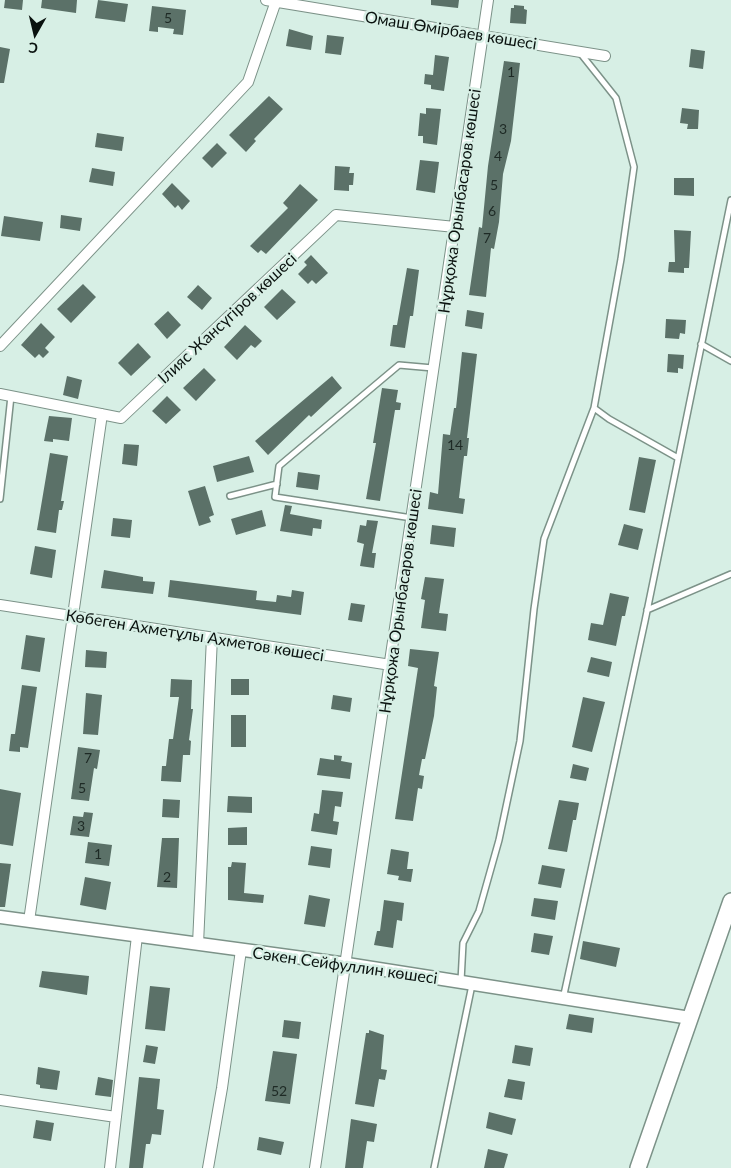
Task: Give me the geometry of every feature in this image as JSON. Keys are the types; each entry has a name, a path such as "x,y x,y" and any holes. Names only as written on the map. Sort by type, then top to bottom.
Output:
{"main road":[{"path":"638,1168 731,901"}],"street":[{"name":"Нұрқожа Орынбасаров көшесі","path":"315,1168 347,964 488,0"},
{"name":"Омаш Өмірбаев көшесі","path":"271,1 483,34 605,56"},
{"path":"0,346 248,82 271,1"},
{"name":"Ілияс Жансүгіров көшесі","path":"0,394 121,418 336,215 455,227"},
{"path":"29,921 102,414"},
{"name":"Көбеген Ахметұлы Ахметов көшесі","path":"0,605 391,665"},
{"path":"198,944 212,637"},
{"name":"Сәкен Сейфуллин көшесі","path":"0,917 347,964 690,1018"},
{"path":"110,1168 137,936"},
{"path":"208,1168 222,1088 240,950"},
{"path":"0,1100 116,1117"}],"lane":[{"path":"434,1168 467,983 463,943 479,911 520,742 534,609 544,539 594,408 621,259 634,167 616,98 580,51"},
{"path":"562,999 647,610 731,200"},
{"path":"701,344 731,361"},
{"path":"412,518 276,498 279,466 399,365 434,368"},
{"path":"0,498 11,396"},
{"path":"594,408 609,419 678,458"},
{"path":"230,496 277,484"},
{"path":"647,610 731,574"}],"building":[{"path":"5,0 23,0 22,10 4,8"},
{"path":"42,0 77,0 76,13 41,8"},
{"path":"98,0 128,4 125,22 95,18"},
{"path":"431,0 459,0 458,8 431,5"},
{"path":"514,5 524,6 524,9 527,10 526,24 510,23 511,8 514,8"},
{"path":"152,6 186,10 183,35 173,34 174,29 158,27 158,32 149,31"},
{"path":"289,29 313,36 311,50 286,46"},
{"path":"327,35 344,37 341,55 325,53"},
{"path":"0,47 10,49 4,83 0,83"},
{"path":"691,49 705,51 703,69 689,67"},
{"path":"435,55 449,57 444,91 431,89 431,85 424,84 425,74 433,75"},
{"path":"504,61 520,63 511,141 503,174 499,222 494,249 491,248 486,297 469,295 479,227 482,228 488,166"},
{"path":"269,96 283,109 254,139 256,141 246,152 229,135"},
{"path":"426,108 441,109 437,145 423,143 423,136 418,136 420,113 426,114"},
{"path":"682,108 699,110 698,129 687,129 688,124 680,123"},
{"path":"97,133 124,137 122,151 95,147"},
{"path":"217,143 227,153 212,168 202,158"},
{"path":"420,160 439,162 435,193 416,190"},
{"path":"335,166 350,167 349,173 354,173 353,185 349,185 349,191 334,190"},
{"path":"92,168 115,172 113,186 89,182"},
{"path":"674,178 694,178 694,196 674,195"},
{"path":"172,183 190,201 182,210 178,205 175,208 162,194"},
{"path":"300,184 318,200 266,254 261,250 258,253 250,246 288,208 283,203"},
{"path":"61,215 82,218 80,231 60,228"},
{"path":"4,216 43,222 40,241 1,236"},
{"path":"674,230 691,231 689,268 684,268 684,273 668,272 669,262 675,262"},
{"path":"311,255 328,273 316,284 312,280 308,284 298,274 307,265 304,262"},
{"path":"407,268 419,270 413,316 410,316 405,348 390,346 393,325 397,325"},
{"path":"83,284 96,297 71,323 57,309"},
{"path":"198,285 212,298 202,310 187,297"},
{"path":"282,289 296,302 277,320 264,307"},
{"path":"467,310 484,313 482,329 465,326"},
{"path":"168,311 181,325 167,339 154,324"},
{"path":"666,319 686,320 685,334 680,333 679,339 665,338"},
{"path":"41,323 55,337 45,348 49,352 43,358 39,354 35,358 21,345"},
{"path":"245,325 262,341 255,348 251,345 237,360 224,347"},
{"path":"138,343 151,357 131,376 118,363"},
{"path":"462,352 477,354 467,438 469,438 467,456 464,456 459,498 465,499 463,514 428,509 430,492 438,494 443,434 450,435 454,408 456,408"},
{"path":"668,354 684,355 683,369 678,368 678,373 667,372"},
{"path":"204,368 216,380 196,401 183,388"},
{"path":"67,376 82,380 78,399 63,395"},
{"path":"332,376 342,388 311,417 309,415 268,455 255,441"},
{"path":"382,388 398,390 396,402 401,403 400,410 395,410 380,501 366,499 376,443 373,443"},
{"path":"167,396 181,410 166,424 152,411"},
{"path":"49,416 72,418 69,441 53,439 53,442 44,441"},
{"path":"124,444 139,445 137,466 122,464"},
{"path":"50,453 68,456 61,501 64,501 62,510 59,510 56,533 37,530"},
{"path":"249,456 254,472 217,482 213,466"},
{"path":"639,457 656,460 645,513 629,510"},
{"path":"298,472 320,475 318,490 296,487"},
{"path":"205,486 214,515 209,517 211,522 199,526 188,491"},
{"path":"285,505 292,506 290,514 322,520 321,529 313,528 312,536 280,531"},
{"path":"262,510 266,526 236,535 231,519"},
{"path":"113,518 132,520 130,538 111,536"},
{"path":"367,520 378,521 372,553 376,553 374,568 360,566 364,544 357,542 360,525 366,526"},
{"path":"624,524 643,529 638,550 618,545"},
{"path":"432,525 456,528 454,547 430,544"},
{"path":"35,546 56,550 52,578 30,574"},
{"path":"104,570 143,577 143,581 155,582 153,594 101,588"},
{"path":"425,577 444,579 439,613 448,614 446,631 421,628 425,600 421,599"},
{"path":"170,580 257,591 256,600 276,602 277,595 291,597 292,590 304,592 301,615 168,597"},
{"path":"610,593 629,597 625,616 622,616 616,646 588,640 591,623 603,625"},
{"path":"351,603 365,605 362,622 348,620"},
{"path":"26,635 45,638 40,672 21,669"},
{"path":"410,649 439,652 434,686 437,687 434,716 425,759 422,759 419,775 424,776 422,789 418,788 413,821 395,819 418,668 408,666"},
{"path":"86,650 107,652 106,668 85,667"},
{"path":"591,657 612,662 609,677 587,672"},
{"path":"171,679 192,680 191,709 193,709 189,740 191,741 190,755 183,755 181,782 161,781 162,766 166,766 169,739 173,739 179,697 170,697"},
{"path":"231,679 249,679 249,695 231,695"},
{"path":"22,685 37,687 28,748 20,747 20,752 9,751 11,734 15,734"},
{"path":"86,693 102,695 98,735 83,734"},
{"path":"333,695 352,698 350,712 331,709"},
{"path":"583,697 605,702 592,752 572,747"},
{"path":"231,715 246,715 246,747 231,747"},
{"path":"78,747 100,750 97,769 94,768 89,801 71,799"},
{"path":"334,755 342,756 341,761 352,763 350,779 317,775 320,758 334,760"},
{"path":"573,764 589,768 586,781 570,778"},
{"path":"0,789 21,793 13,846 0,844"},
{"path":"322,790 343,792 341,807 335,806 333,821 339,822 337,835 311,831 314,813 319,814"},
{"path":"228,796 252,797 252,813 227,812"},
{"path":"163,799 180,800 179,818 162,817"},
{"path":"559,800 579,803 576,820 573,820 567,852 548,849"},
{"path":"84,812 93,813 89,837 70,835 73,816 83,817"},
{"path":"247,827 247,845 228,845 228,828"},
{"path":"162,838 179,838 177,888 157,887"},
{"path":"88,842 112,845 109,866 85,863"},
{"path":"311,846 332,849 330,868 308,865"},
{"path":"391,849 409,852 407,869 413,869 411,882 398,880 399,876 387,874"},
{"path":"232,862 246,863 244,893 264,895 263,903 228,900 228,867 231,867"},
{"path":"0,863 11,864 5,907 0,907"},
{"path":"542,865 565,869 561,888 538,884"},
{"path":"85,877 111,882 106,910 80,905"},
{"path":"309,895 330,899 325,927 304,924"},
{"path":"534,898 558,901 555,920 531,916"},
{"path":"384,900 404,903 402,921 397,920 393,948 374,945 377,931 380,931"},
{"path":"534,933 553,936 549,955 531,952"},
{"path":"583,941 620,948 616,967 580,959"},
{"path":"42,971 89,976 87,995 39,987"},
{"path":"150,986 170,988 165,1031 145,1029"},
{"path":"569,1014 594,1018 592,1033 566,1029"},
{"path":"284,1020 301,1022 299,1039 282,1037"},
{"path":"369,1030 384,1035 381,1069 387,1070 385,1080 379,1079 374,1107 355,1104 366,1033 369,1033"},
{"path":"146,1045 158,1047 155,1064 143,1062"},
{"path":"515,1045 533,1048 530,1066 512,1063"},
{"path":"273,1051 297,1054 290,1104 265,1101"},
{"path":"38,1067 60,1071 57,1090 40,1088 40,1085 36,1084"},
{"path":"98,1077 113,1080 111,1097 95,1095"},
{"path":"139,1077 160,1079 157,1109 164,1110 161,1135 152,1134 150,1144 146,1144 143,1168 129,1168"},
{"path":"508,1079 525,1082 522,1100 504,1097"},
{"path":"489,1112 516,1119 512,1135 486,1128"},
{"path":"351,1119 377,1124 374,1142 367,1141 363,1168 345,1168"},
{"path":"36,1120 54,1123 51,1141 33,1138"},
{"path":"259,1137 284,1142 281,1155 257,1150"},
{"path":"488,1149 508,1154 504,1168 484,1168"}]}
